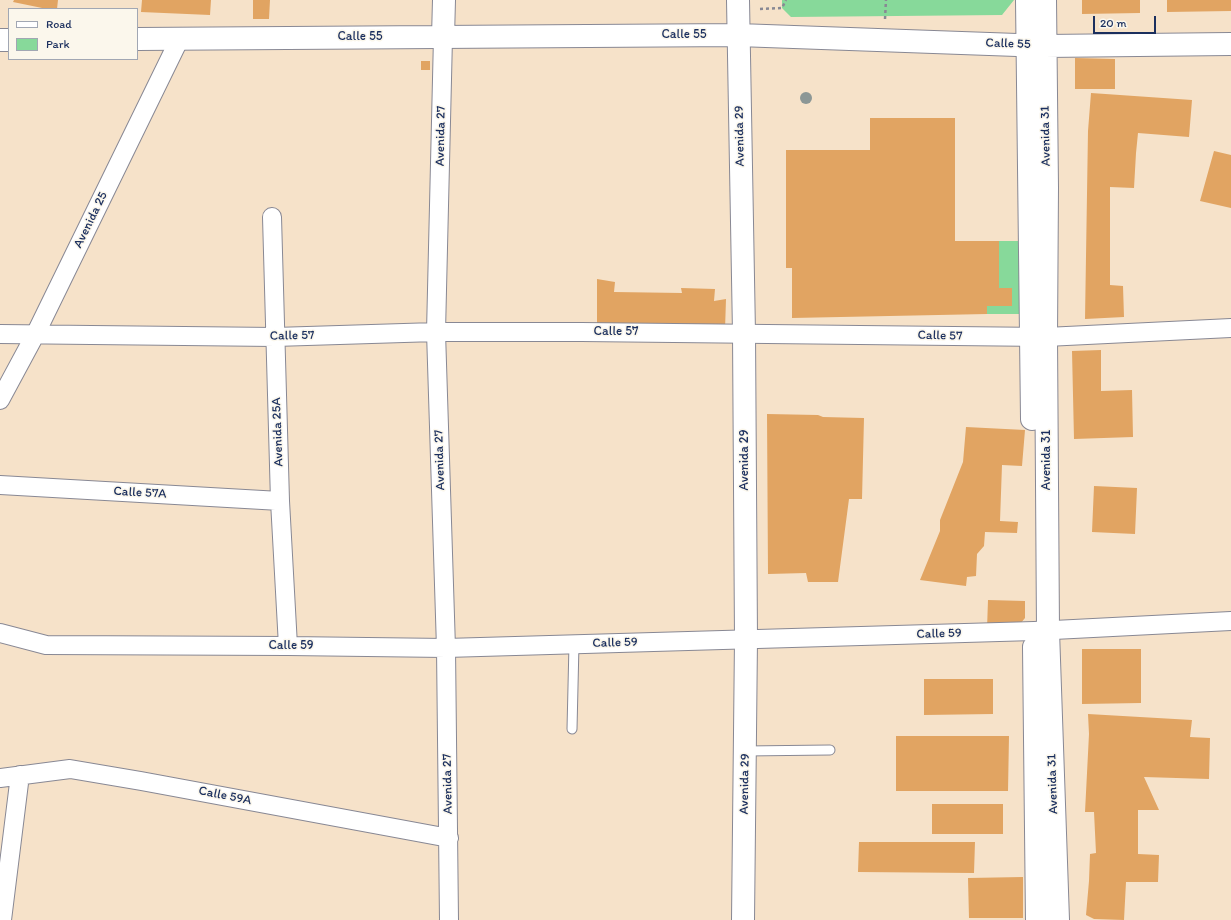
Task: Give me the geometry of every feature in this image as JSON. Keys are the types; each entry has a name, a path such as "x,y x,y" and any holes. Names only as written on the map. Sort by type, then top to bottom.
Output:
{"main road":[{"name":"Avenida 27","path":"443,36 444,0"},
{"name":"Avenida 31","path":"1027,0 1036,45 1047,187 1039,337 1041,631 1037,920"},
{"name":"Avenida 31","path":"1036,45 1045,0"},
{"name":"Avenida 29","path":"738,4 744,334 746,639 743,920"},
{"name":"Calle 55","path":"138,38 738,35 1036,45 1231,44"},
{"name":"Avenida 31","path":"1041,631 1058,920"}],"street":[{"name":"Avenida 27","path":"443,36 436,332 446,648 450,920"},
{"name":"Avenida 25","path":"0,400 35,334 180,38"},
{"name":"Avenida 25A","path":"272,217 280,501 288,646"},
{"name":"Calle 57","path":"0,334 275,337 436,332 1039,337 1231,328"},
{"name":"Calle 57A","path":"0,485 280,501"},
{"name":"Calle 59","path":"0,633 46,645 446,648 1041,631 1231,621"},
{"name":"Calle 59A","path":"0,778 70,769 141,780 448,838"},
{"path":"2,920 20,775"}],"lane":[{"path":"572,729 574,644"},
{"path":"745,751 830,750"}],"path":[{"path":"738,4 782,8 786,0"}],"green space":[{"path":"782,0 1014,0 1002,15 791,17 782,8"},
{"path":"999,241 1024,241 1024,314 987,314 987,306 1012,306 1012,288 999,288"}],"building":[{"path":"14,0 58,0 57,8 42,8 13,2"},
{"path":"142,0 211,0 210,15 141,12"},
{"path":"253,0 270,0 269,19 253,19"},
{"path":"1082,0 1140,0 1140,13 1082,14"},
{"path":"1167,0 1231,0 1231,11 1167,12"},
{"path":"1075,58 1115,59 1115,89 1075,89"},
{"path":"421,61 430,61 430,70 421,70"},
{"path":"1091,93 1192,100 1189,137 1138,133 1134,188 1110,187 1110,285 1123,286 1124,317 1085,319 1088,131"},
{"path":"870,118 955,118 955,241 999,241 999,288 1012,288 1012,306 987,306 987,314 792,318 792,268 786,268 786,150 870,150"},
{"path":"1214,151 1231,155 1231,208 1200,201"},
{"path":"597,279 615,282 614,292 682,293 681,288 715,289 714,301 726,299 725,330 597,327"},
{"path":"1101,350 1101,391 1132,390 1133,437 1074,439 1072,351"},
{"path":"767,414 864,418 862,499 849,499 838,582 808,582 806,573 768,574"},
{"path":"966,427 1025,430 1022,466 1002,465 1000,521 1018,522 1017,533 985,532 984,546 977,554 976,576 967,577 966,586 920,580 940,531 940,520 963,462"},
{"path":"1094,486 1137,488 1135,534 1092,532"},
{"path":"988,600 1025,601 1025,618 1015,630 987,629"},
{"path":"1082,649 1141,649 1141,703 1082,704"},
{"path":"924,679 993,679 993,714 924,715"},
{"path":"1088,714 1192,720 1190,737 1210,738 1209,779 1144,777 1159,810 1138,810 1138,854 1159,855 1158,882 1126,882 1124,920 1094,919 1086,915 1090,854 1096,853 1094,812 1085,812 1089,734"},
{"path":"896,736 1009,736 1008,791 896,791"},
{"path":"932,804 1003,804 1003,834 932,834"},
{"path":"859,842 975,842 974,873 858,872"},
{"path":"1023,877 1023,918 969,918 968,878"}]}
